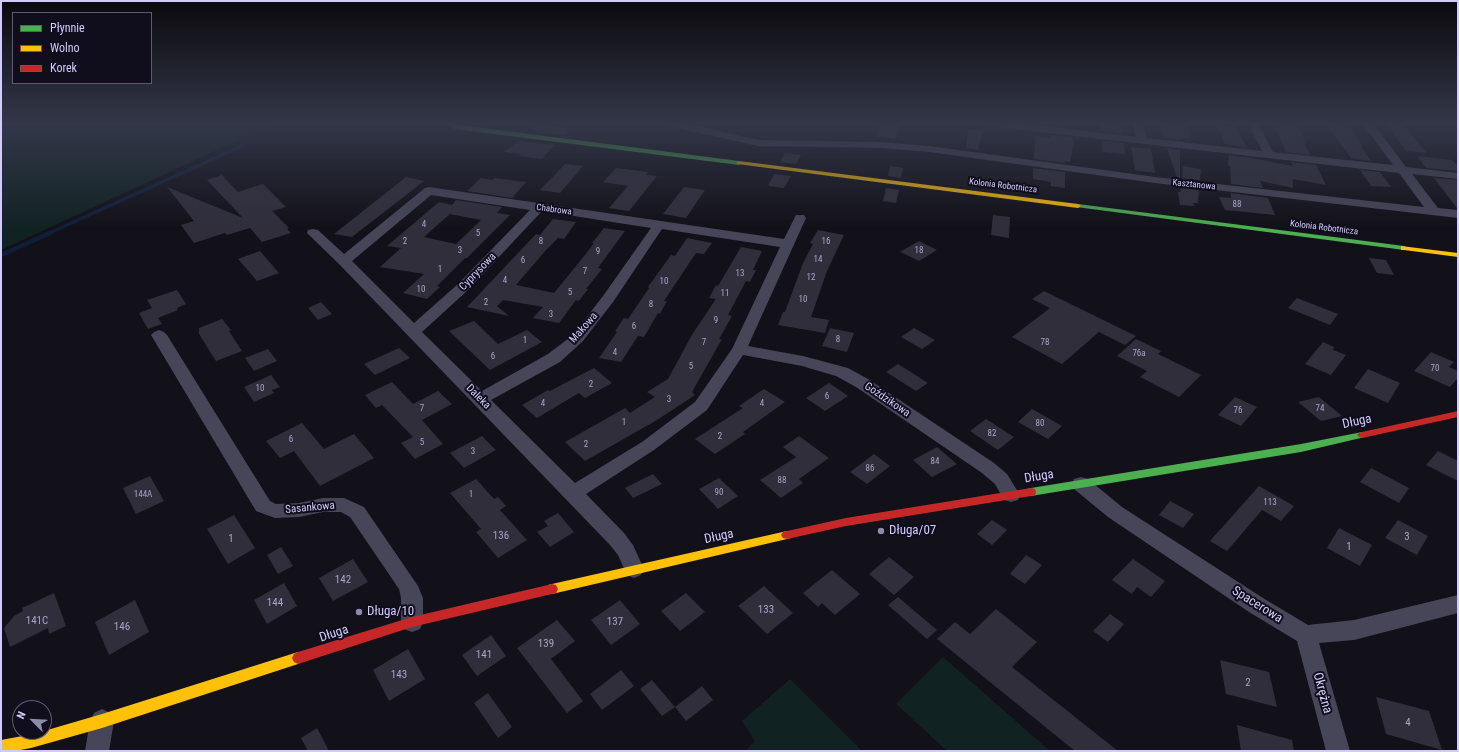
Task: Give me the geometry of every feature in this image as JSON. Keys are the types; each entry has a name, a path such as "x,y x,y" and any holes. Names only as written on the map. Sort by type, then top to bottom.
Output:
{"street":[{"name":"Kolonia Robotnicza","path":"712,158 1458,255"},
{"name":"Kasztanowa","path":"995,158 1155,180 1458,214"},
{"path":"1302,158 1458,176"},
{"path":"1393,158 1434,211"},
{"name":"Chabrowa","path":"344,262 430,191 788,244"},
{"name":"Cyprysowa","path":"413,332 463,287 539,207"},
{"path":"573,493 648,446 701,406 739,349 800,218"},
{"name":"Makowa","path":"480,399 554,358 578,338 608,300 659,225"},
{"name":"Daleka","path":"313,233 344,262 617,538 626,551 634,569"},
{"name":"Sasankowa","path":"159,335 254,496 263,506 275,511 299,510 323,505 344,505 357,512 408,586 412,598 412,622"},
{"name":"Goździkowa","path":"739,349 803,361 842,372 988,468 1001,479 1011,495"},
{"name":"Długa","path":"1,747 31,741 102,721 412,622 634,569 846,522 1301,448 1458,414"},
{"name":"Spacerowa","path":"1081,484 1115,512 1256,605 1306,635"},
{"path":"1306,635 1354,630 1458,604"},
{"name":"Okrężna","path":"1306,635 1338,751"},
{"path":"97,751 102,721"}],"shaded area":[{"path":"1,158 199,158 1,250"},
{"path":"943,657 1050,751 947,751 896,704"},
{"path":"790,679 862,751 745,751 755,741 742,721"}],"building":[{"path":"782,158 799,158 796,164 780,162"},
{"path":"1071,158 1070,162 1065,161 1065,163 1034,159"},
{"path":"1133,158 1153,158 1155,173 1135,170"},
{"path":"1170,158 1180,158 1180,178 1177,178"},
{"path":"1229,158 1251,158 1293,166 1291,162 1316,165 1326,185 1293,179 1293,188 1260,181 1263,188 1231,184 1230,166 1228,166"},
{"path":"1352,158 1369,158 1371,161"},
{"path":"1419,158 1452,160 1458,166 1458,171 1426,168"},
{"path":"565,164 583,166 560,193 540,190"},
{"path":"890,166 903,168 901,178 888,176"},
{"path":"1183,166 1201,169 1200,180 1182,178"},
{"path":"616,168 648,172 646,175 657,176 629,211 609,208 628,186 603,182"},
{"path":"1033,168 1065,172 1065,188 1051,186 1051,182 1033,179"},
{"path":"1360,170 1380,172 1391,187 1371,186"},
{"path":"774,174 791,176 784,188 768,186"},
{"path":"222,175 238,192 263,184 286,207 272,211 289,228 287,229 291,233 262,242 250,228 227,235 225,233 194,243 181,225 194,221 167,187 243,218 207,180"},
{"path":"406,177 424,181 352,237 334,234"},
{"path":"481,178 526,182 512,198 467,191"},
{"path":"1434,178 1458,180 1458,208 1457,208"},
{"path":"684,187 705,190 686,218 663,214"},
{"path":"886,188 899,190 896,203 883,201"},
{"path":"1181,188 1199,190 1198,203 1193,203 1194,206 1180,205 1178,192 1180,192"},
{"path":"1231,193 1268,198 1275,215 1225,210 1219,197 1231,198"},
{"path":"456,200 502,207 497,213 510,215 437,286 440,287 427,299 403,293 424,274 380,267 401,248 387,246 439,202 452,205","holes":["450,214 481,220 456,244 424,237"]},
{"path":"993,215 1010,217 1009,238 991,235"},
{"path":"553,219 576,222 564,239 558,238 516,285 554,293 585,255 604,228 625,231 598,268 602,269 586,289 588,289 579,301 576,300 559,323 533,318 543,307 503,300 497,306 509,316 467,307 536,234 540,235"},
{"path":"818,230 844,235 827,271 811,317 829,320 825,333 778,325 783,312 785,312 803,263 813,244 810,243"},
{"path":"687,238 712,243 704,254 696,253 664,301 667,301 660,314 658,313 644,337 638,336 621,362 599,358 617,332 615,331 624,318 628,319 649,288 648,287 671,255 675,256"},
{"path":"919,241 937,250 919,261 900,252"},
{"path":"741,247 762,251 753,270 756,270 750,282 746,281 728,315 732,316 719,339 722,339 692,392 695,395 657,420 585,461 565,442 625,408 630,413 655,397 647,392 668,379 693,333 716,299 709,298 716,285 718,286"},
{"path":"260,251 279,273 257,281 238,259"},
{"path":"1369,258 1386,260 1394,275 1377,273"},
{"path":"177,290 186,304 177,308 178,310 158,318 162,324 148,329 139,313 152,308 147,300"},
{"path":"1044,291 1136,336 1125,345 1099,332 1062,364 1012,337 1050,308 1032,299"},
{"path":"1297,298 1338,314 1330,325 1288,308"},
{"path":"321,302 332,314 318,320 308,308"},
{"path":"222,319 231,330 229,331 242,351 216,361 199,334 199,328"},
{"path":"474,321 498,344 527,330 542,342 490,370 449,331"},
{"path":"830,328 854,333 847,352 822,346"},
{"path":"914,328 935,340 922,349 901,337"},
{"path":"1136,339 1161,351 1158,354 1201,375 1179,397 1140,377 1147,371 1117,356"},
{"path":"1323,342 1334,347 1333,350 1346,355 1331,375 1305,364"},
{"path":"399,348 410,358 375,375 364,364"},
{"path":"268,349 277,361 254,371 245,358"},
{"path":"1431,352 1454,362 1449,367 1458,371 1458,378 1450,387 1414,371"},
{"path":"898,364 928,383 916,391 886,372"},
{"path":"594,368 612,383 585,398 579,393 537,418 522,405 548,390 550,391"},
{"path":"1368,369 1400,383 1388,403 1354,388"},
{"path":"271,375 280,387 272,390 274,393 254,402 244,387"},
{"path":"392,382 413,404 438,391 452,404 422,420 443,444 415,459 401,443 413,437 382,405 376,408 365,395"},
{"path":"829,383 848,396 825,411 806,398"},
{"path":"764,389 785,402 743,432 745,434 715,454 695,439 743,408 739,406"},
{"path":"1235,397 1257,407 1241,426 1218,415"},
{"path":"1319,397 1342,416 1321,421 1298,402"},
{"path":"1032,409 1062,426 1048,439 1018,422"},
{"path":"986,419 1014,437 998,450 970,431"},
{"path":"302,423 324,449 354,434 374,458 320,486 294,451 280,458 266,441"},
{"path":"482,436 496,450 464,468 450,453"},
{"path":"799,436 829,458 799,479 803,483 781,498 760,480 796,457 783,447"},
{"path":"937,447 957,464 932,477 913,460"},
{"path":"1438,451 1458,461 1458,481 1426,465"},
{"path":"874,454 890,466 867,484 850,472"},
{"path":"1371,468 1409,488 1399,503 1360,482"},
{"path":"653,474 662,484 633,498 625,488"},
{"path":"150,476 164,501 136,514 123,488"},
{"path":"719,478 738,496 718,509 699,489"},
{"path":"476,479 494,499 498,497 506,506 500,510 527,540 498,558 476,532 481,529 450,493"},
{"path":"1259,486 1294,506 1281,521 1262,510 1227,551 1210,541"},
{"path":"1170,501 1194,514 1183,528 1159,515"},
{"path":"558,513 574,532 550,547 537,532 548,526 544,521"},
{"path":"234,515 255,548 228,564 207,529"},
{"path":"992,520 1007,530 992,545 977,534"},
{"path":"1398,520 1428,536 1417,555 1385,538"},
{"path":"1339,528 1372,545 1360,566 1327,548"},
{"path":"281,547 293,566 278,574 267,555"},
{"path":"1026,555 1042,565 1025,584 1010,574"},
{"path":"889,557 914,577 894,595 869,574"},
{"path":"353,559 368,582 333,601 319,578"},
{"path":"1133,559 1165,581 1151,597 1137,587 1132,594 1112,580"},
{"path":"832,570 860,594 835,615 822,603 818,607 803,593"},
{"path":"284,583 297,606 267,624 254,600"},
{"path":"764,586 793,613 767,634 738,606"},
{"path":"54,593 66,626 49,634 48,628 10,647 4,628 14,616 23,611 22,608"},
{"path":"686,593 705,612 680,631 661,611"},
{"path":"898,597 937,630 927,639 888,605"},
{"path":"135,600 149,632 109,655 95,622"},
{"path":"620,600 640,624 611,645 591,620"},
{"path":"996,609 1037,642 1012,667 1118,751 1075,751 937,639 955,622 970,634"},
{"path":"1110,614 1124,624 1108,642 1093,631"},
{"path":"557,620 575,641 551,659 583,701 567,713 517,648"},
{"path":"491,635 506,656 477,676 462,655"},
{"path":"408,649 425,679 389,701 373,670"},
{"path":"1220,660 1269,672 1277,707 1226,694"},
{"path":"621,670 634,686 602,710 590,694"},
{"path":"652,680 675,707 662,716 640,689"},
{"path":"702,686 713,700 686,721 675,707"},
{"path":"488,693 512,727 498,738 474,703"},
{"path":"1376,697 1429,711 1442,750 1386,734"},
{"path":"1237,725 1292,740 1294,751 1241,751"},
{"path":"317,728 329,751 308,751 301,738"}],"waterway":[{"path":"47,234 215,158"},
{"path":"1,255 50,233"}],"traffic: fast":[{"path":"700,158 739,163"},
{"path":"1078,206 1404,248"},
{"path":"1031,492 1301,448 1362,435"}],"traffic: slow":[{"path":"739,163 1078,206"},
{"path":"1404,248 1458,255"},
{"path":"552,589 787,535"},
{"path":"1,747 31,741 102,721 298,658"}],"traffic: jam":[{"path":"1362,435 1458,414"},
{"path":"787,535 846,522 1031,492"},
{"path":"298,658 412,622 552,589"}],"place":[{"name":"Długa/07","path":"881,531"},
{"name":"Długa/10","path":"359,612"}]}
